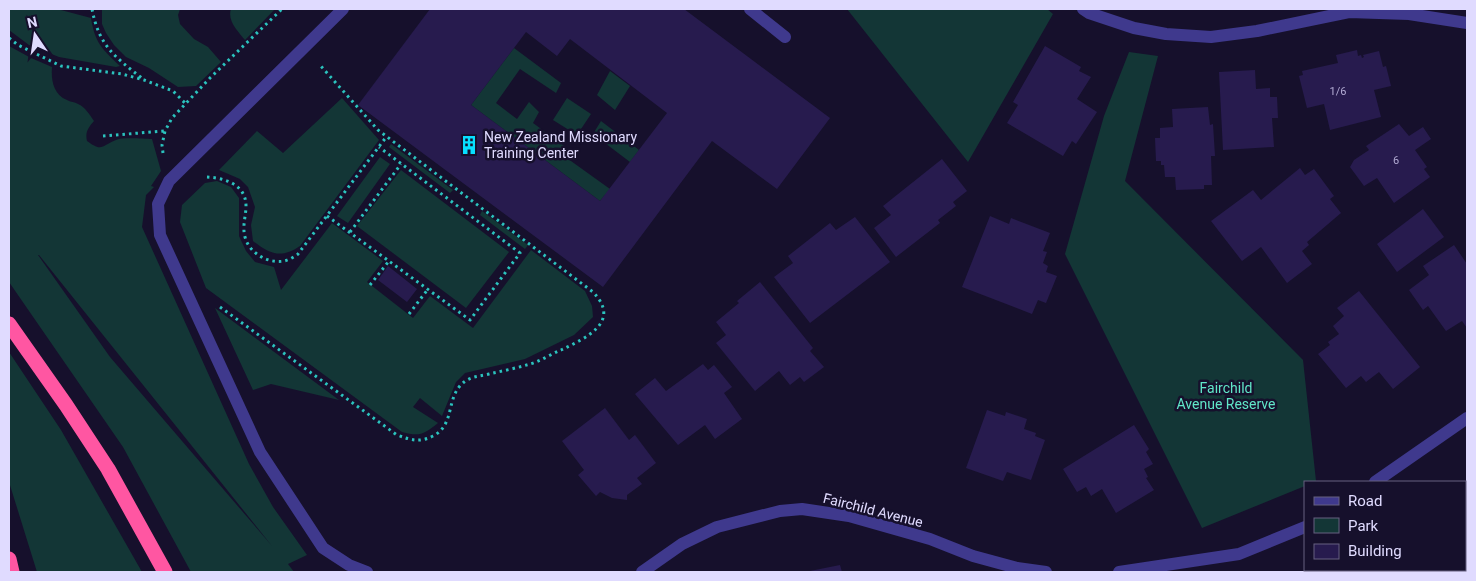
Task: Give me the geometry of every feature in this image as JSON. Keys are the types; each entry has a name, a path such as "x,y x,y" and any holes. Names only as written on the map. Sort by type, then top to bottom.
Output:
{"highway":[{"path":"9,324 108,469 165,572"},
{"path":"9,559 12,572"}],"street":[{"path":"343,9 169,180 158,204 160,235 260,452 323,548 349,566 367,572"},
{"path":"750,9 785,37"},
{"path":"1083,9 1089,13 1134,28 1166,34 1212,37 1257,31 1349,12 1410,14 1467,23"},
{"path":"1375,481 1467,418"},
{"name":"Fairchild Avenue","path":"642,572 682,544 717,527 780,510 802,509 849,516 930,539 982,559 1017,568 1046,572"},
{"path":"1119,572 1239,554 1304,528"}],"path":[{"path":"92,9 101,39 116,57 144,80"},
{"path":"103,136 164,131 172,118 210,78 282,9"},
{"path":"9,38 18,45 61,66 122,74 144,80 173,91 186,104"},
{"path":"220,306 396,435 413,441 436,435 446,426 454,394 462,383 472,377 531,364 583,339 597,329 603,319 602,303 592,292 378,130 304,48"},
{"path":"172,178 210,177 228,180 242,192 246,204 244,220 245,238 254,253 270,261 285,261 298,254 387,136"},
{"path":"327,216 470,320 520,253 379,147"},
{"path":"350,232 401,164"},
{"path":"370,285 389,261"},
{"path":"409,314 428,289"}],"green space":[{"path":"9,9 57,9 91,18 100,45 120,66 116,67 59,57 29,45 9,30"},
{"path":"102,9 180,9 178,15 180,24 194,39 208,47 221,62 196,86 178,87 149,68 126,57 114,45 102,24"},
{"path":"231,9 275,9 245,40 232,22"},
{"path":"847,9 1047,9 1053,14 968,162"},
{"path":"9,46 52,67 54,86 59,94 68,101 83,107 94,121 86,135 87,141 92,145 102,147 119,139 128,138 152,139 161,171 151,186 154,187 146,195 142,227 249,464 273,507 307,555 288,564 294,572 191,572 123,447 9,282","holes":["39,255 272,546 110,357"]},
{"path":"514,48 561,83 556,93 520,69 496,103 517,119 529,102 539,112 533,123 567,148 564,156 610,189 600,201 471,105"},
{"name":"Fairchild Avenue Reserve","path":"1129,52 1158,56 1125,181 1303,360 1316,481 1304,481 1304,486 1202,528 1065,254 1104,116"},
{"path":"610,71 630,86 615,110 597,95"},
{"path":"342,98 379,140 300,246 287,253 270,252 253,241 251,225 255,207 248,187 240,179 219,170 257,131 283,153"},
{"path":"567,98 591,114 577,135 553,120"},
{"path":"601,121 639,150 630,162 593,134"},
{"path":"391,144 453,190 450,193 389,147"},
{"path":"380,157 390,164 348,223 337,216"},
{"path":"401,170 509,252 466,308 357,226"},
{"path":"217,181 231,187 239,198 239,236 246,251 255,262 274,267 281,290 332,223 383,261 367,282 413,318 430,296 473,328 531,250 585,291 592,306 593,317 574,335 525,359 465,373 456,382 442,416 420,398 413,407 438,423 422,434 402,432 206,288 180,222 182,205 205,183"},
{"path":"482,211 528,245 525,249 480,215"},
{"path":"215,308 339,400 271,384 253,390"},
{"path":"9,352 61,430 142,572 37,572 9,482"}],"building":[{"name":"New Zealand Missionary Training Center","path":"430,9 684,9 830,118 777,189 712,141 603,287 358,105","holes":["526,32 557,56 570,39 667,113 600,201 471,105"]},
{"path":"1045,46 1081,67 1079,71 1091,77 1077,99 1097,112 1076,144 1072,141 1063,156 1007,123 1018,105 1013,102"},
{"path":"1357,50 1358,56 1361,55 1362,58 1364,57 1363,55 1379,51 1383,67 1386,66 1391,86 1374,90 1381,117 1330,130 1324,104 1307,108 1299,76 1303,75 1302,71 1338,63 1336,55"},
{"path":"1255,70 1256,89 1270,88 1270,97 1277,97 1278,118 1272,118 1274,147 1223,150 1219,72"},
{"path":"1208,107 1210,125 1213,124 1215,156 1211,156 1212,185 1204,185 1204,189 1176,190 1175,177 1165,177 1164,165 1161,165 1161,161 1156,161 1155,138 1160,138 1160,128 1173,127 1172,109"},
{"path":"1399,124 1409,136 1423,127 1431,139 1415,150 1427,167 1424,169 1430,177 1394,203 1377,178 1364,186 1350,167 1354,160 1369,150 1366,146"},
{"path":"942,159 967,191 953,202 956,206 938,220 940,223 896,257 874,228 891,215 883,206"},
{"path":"1300,168 1305,175 1314,169 1334,196 1330,199 1341,213 1307,242 1309,245 1302,251 1312,264 1287,283 1261,247 1242,261 1211,221 1253,190 1261,200"},
{"path":"1423,209 1444,237 1397,272 1377,244"},
{"path":"990,216 1009,224 1011,218 1050,233 1043,251 1047,252 1043,263 1048,266 1046,272 1057,276 1046,303 1038,300 1032,314 962,287"},
{"path":"855,217 890,262 810,323 774,277 793,263 788,256 830,223 836,230"},
{"path":"1454,245 1467,264 1467,328 1462,321 1446,331 1428,306 1423,310 1409,290 1429,275 1423,266"},
{"path":"388,266 417,289 407,302 378,280"},
{"path":"760,282 813,348 810,351 824,367 804,382 800,377 790,385 779,371 755,391 716,343 726,335 716,322"},
{"path":"1359,291 1420,367 1393,389 1379,372 1366,382 1361,376 1346,388 1318,354 1330,345 1328,342 1339,334 1333,326 1344,316 1337,308"},
{"path":"703,364 708,370 714,365 732,387 724,393 742,419 715,439 705,425 678,445 635,394 655,378 666,391"},
{"path":"605,408 629,440 635,435 656,463 637,478 642,484 627,495 627,500 612,498 600,492 596,496 578,475 584,470 562,441"},
{"path":"987,410 1005,416 1006,412 1027,419 1024,429 1036,433 1035,436 1045,440 1031,480 1007,472 1003,481 966,468"},
{"path":"1134,425 1149,449 1146,452 1153,464 1144,469 1148,477 1146,478 1154,490 1116,513 1102,489 1091,496 1086,487 1077,492 1063,469"},
{"path":"1467,512 1467,553 1466,552"},
{"path":"840,565 842,572 810,572 810,571"},
{"path":"1444,571 1445,572 1352,572"}],"place":[{"name":"New Zealand Missionary Training Center","path":"469,145"}]}
